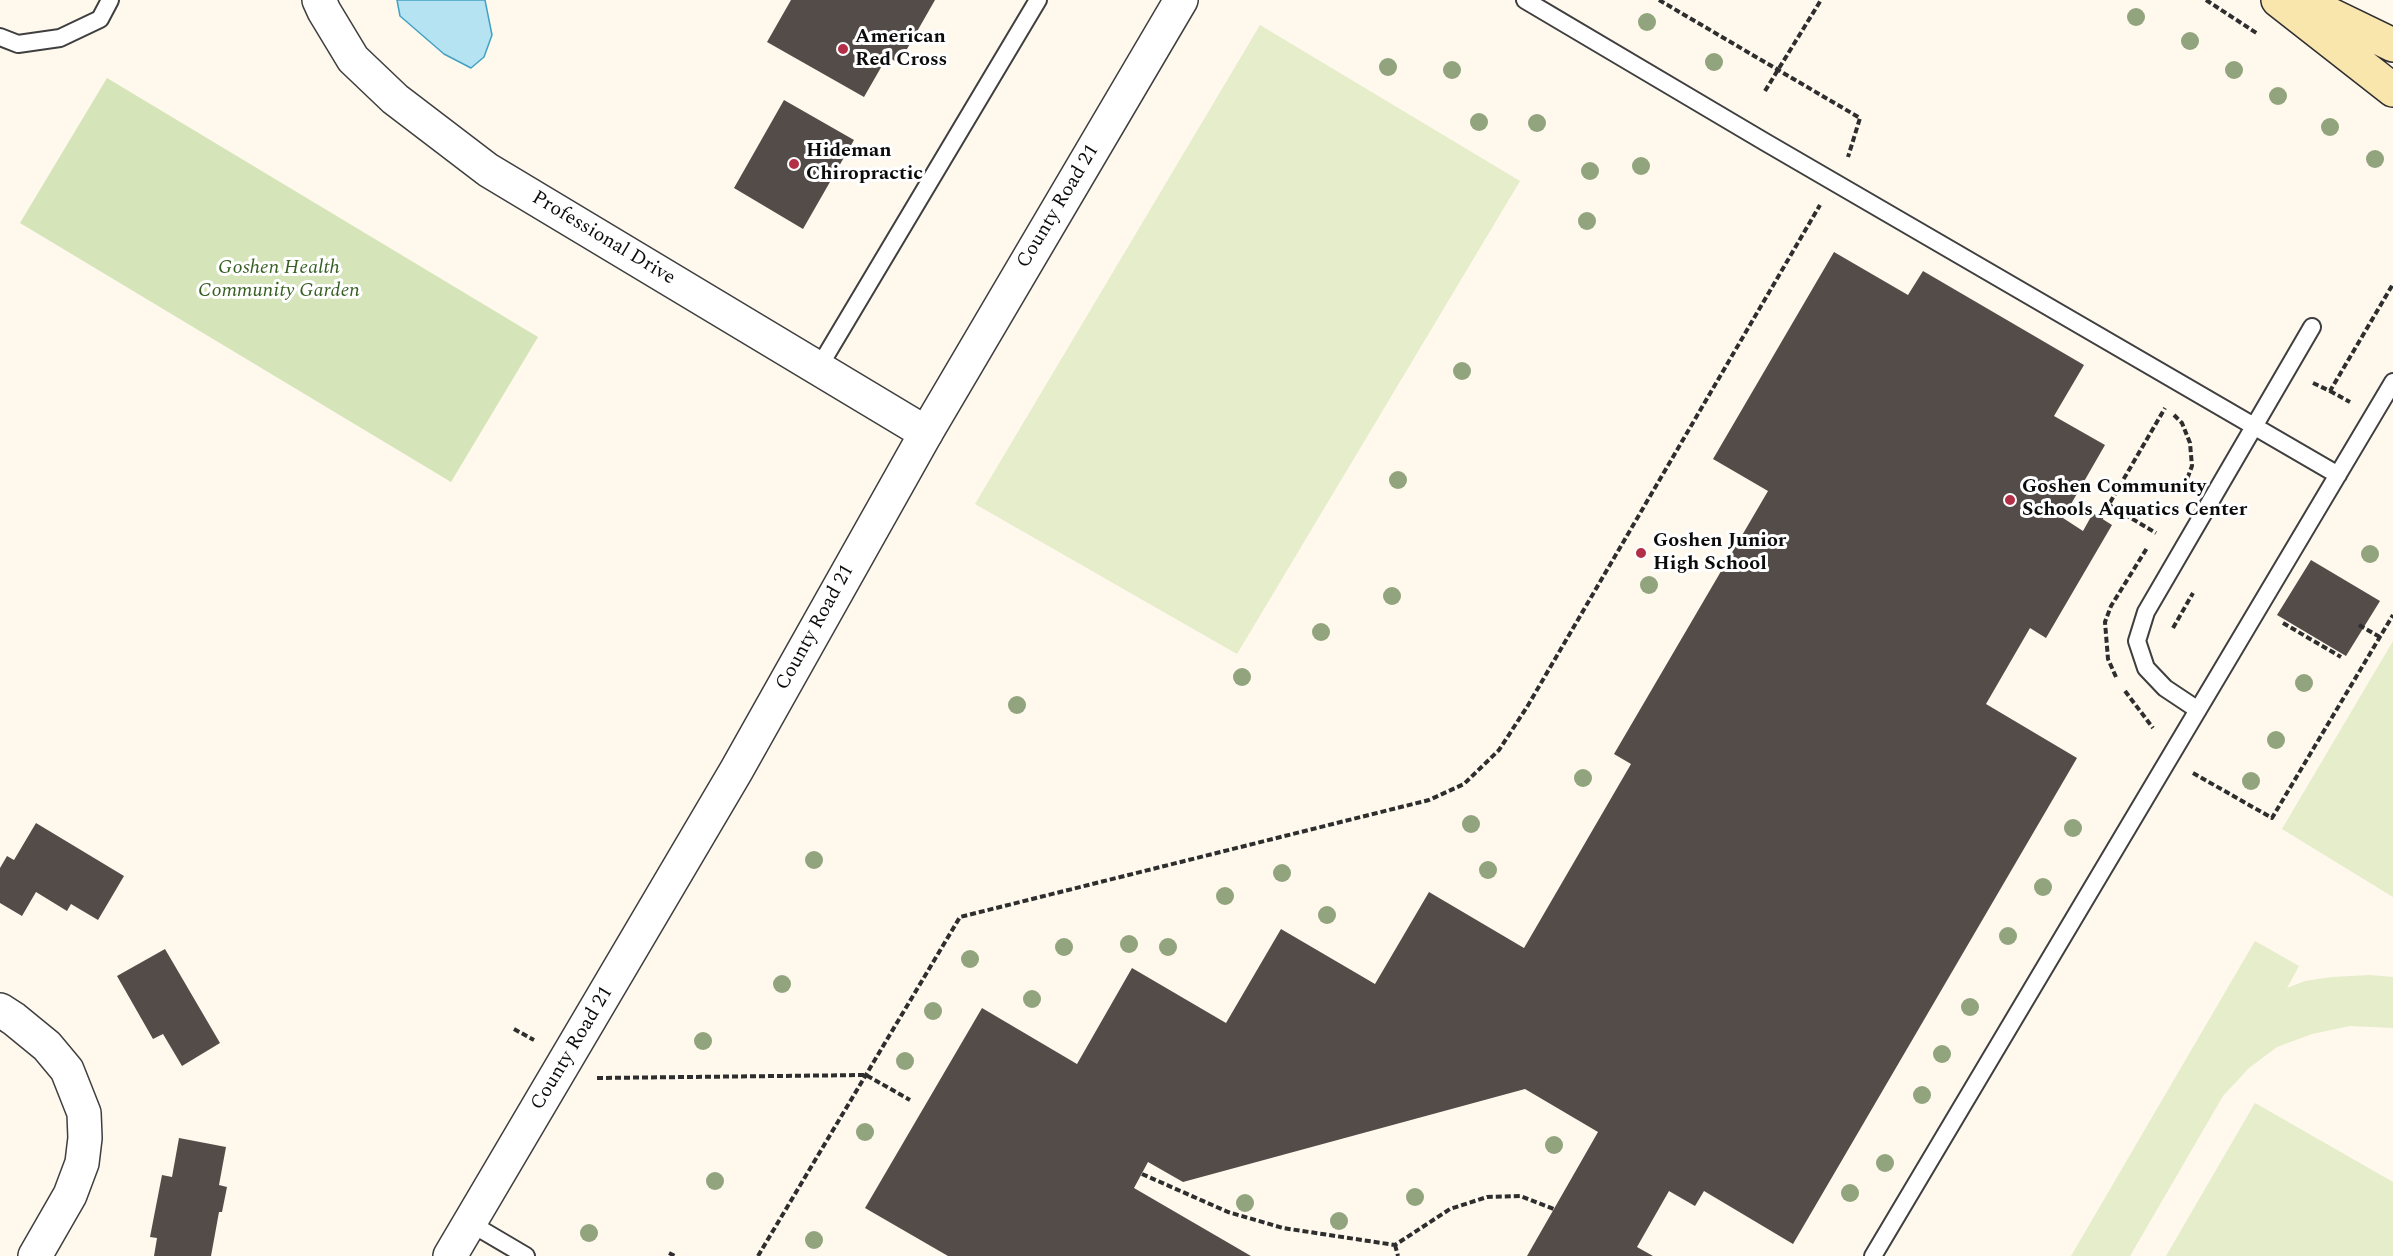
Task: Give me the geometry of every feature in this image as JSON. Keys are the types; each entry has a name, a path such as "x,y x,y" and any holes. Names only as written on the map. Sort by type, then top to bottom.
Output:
{"main road":[{"path":"2278,0 2393,90"},
{"path":"2300,0 2393,45"}],"street":[{"name":"Professional Drive","path":"319,0 354,59 395,99 488,170 926,433"},
{"name":"County Road 21","path":"450,1256 736,771 926,433 1181,0"},
{"path":"0,1010 14,1018 47,1046 67,1070 84,1113 85,1138 82,1163 70,1196 35,1256"}],"lane":[{"path":"0,37 18,44 60,38 100,18 111,0"},
{"path":"819,367 1038,0"},
{"path":"1525,0 2338,475"},
{"path":"2198,710 2165,688 2146,668 2137,641 2146,612 2312,327"},
{"path":"1873,1256 2393,382"},
{"path":"470,1223 526,1256"}],"path":[{"path":"758,1256 960,917 1429,800 1464,784 1499,750 1527,707 1848,158 1860,118 1659,0"},
{"path":"1765,91 1821,0"},
{"path":"1819,207 1829,213"},
{"path":"2308,392 2314,382 2330,391 2393,284"},
{"path":"2155,401 2166,407 2182,423 2190,443 2192,466 2184,487"},
{"path":"2101,518 2166,407"},
{"path":"2109,505 2156,533"},
{"path":"2118,682 2108,659 2105,622 2111,606 2162,524"},
{"path":"2105,635 2168,637 2198,585"},
{"path":"2124,689 2185,769 2271,818 2393,615"},
{"path":"2274,618 2341,657"},
{"path":"2360,625 2380,637"},
{"path":"514,1029 600,1080 866,1075 910,1100"},
{"path":"1142,1174 1228,1212 1283,1228 1395,1245 1450,1209 1486,1197 1520,1196 1554,1209"},
{"path":"1395,1245 1398,1256"},
{"path":"669,1253 675,1256"}],"green space":[{"path":"1260,25 1520,181 1237,654 975,504"},
{"name":"Goshen Health Community Garden","path":"107,78 538,337 451,482 20,223"},
{"path":"2393,641 2393,897 2282,829"},
{"path":"2255,941 2299,966 2287,988 2305,981 2332,977 2370,975 2393,977 2393,1028 2350,1026 2312,1034 2277,1047 2249,1068 2223,1096 2130,1256 2071,1256"},
{"path":"2255,1103 2393,1182 2393,1256 2166,1256"}],"water":[{"path":"397,0 485,0 492,35 484,57 471,68 444,54 400,16"}],"building":[{"name":"American Red Cross","path":"791,0 935,0 899,63 887,57 864,97 767,42"},
{"name":"Hideman Chiropractic","path":"784,100 854,140 803,229 734,188"},
{"path":"1834,252 1908,295 1923,271 2084,365 2054,416 2105,445 2063,518 2083,531 2093,513 2112,525 2046,638 2030,628 1986,704 2077,758 1793,1244 1704,1191 1695,1206 1669,1191 1637,1247 1653,1256 1527,1256 1598,1132 1525,1089 1183,1182 1148,1162 1134,1188 1251,1256 948,1256 865,1208 982,1008 1077,1064 1132,968 1226,1023 1281,929 1375,984 1429,892 1524,948 1631,764 1614,754 1768,491 1713,459"},
{"path":"2311,560 2380,601 2346,656 2277,615"},
{"path":"36,823 124,876 98,920 71,904 67,911 36,892 22,916 0,903 0,868 7,856 14,860"},
{"path":"165,949 220,1043 182,1066 163,1034 153,1039 117,976"},
{"path":"179,1138 226,1147 219,1185 227,1187 222,1212 219,1212 211,1256 154,1256 157,1238 150,1237 162,1175 172,1177"}],"place":[{"name":"American Red Cross","path":"843,49"},
{"name":"Hideman Chiropractic","path":"794,164"},
{"name":"Goshen Community Schools Aquatics Center","path":"2010,500"},
{"name":"Goshen Junior High School","path":"1641,553"}]}
